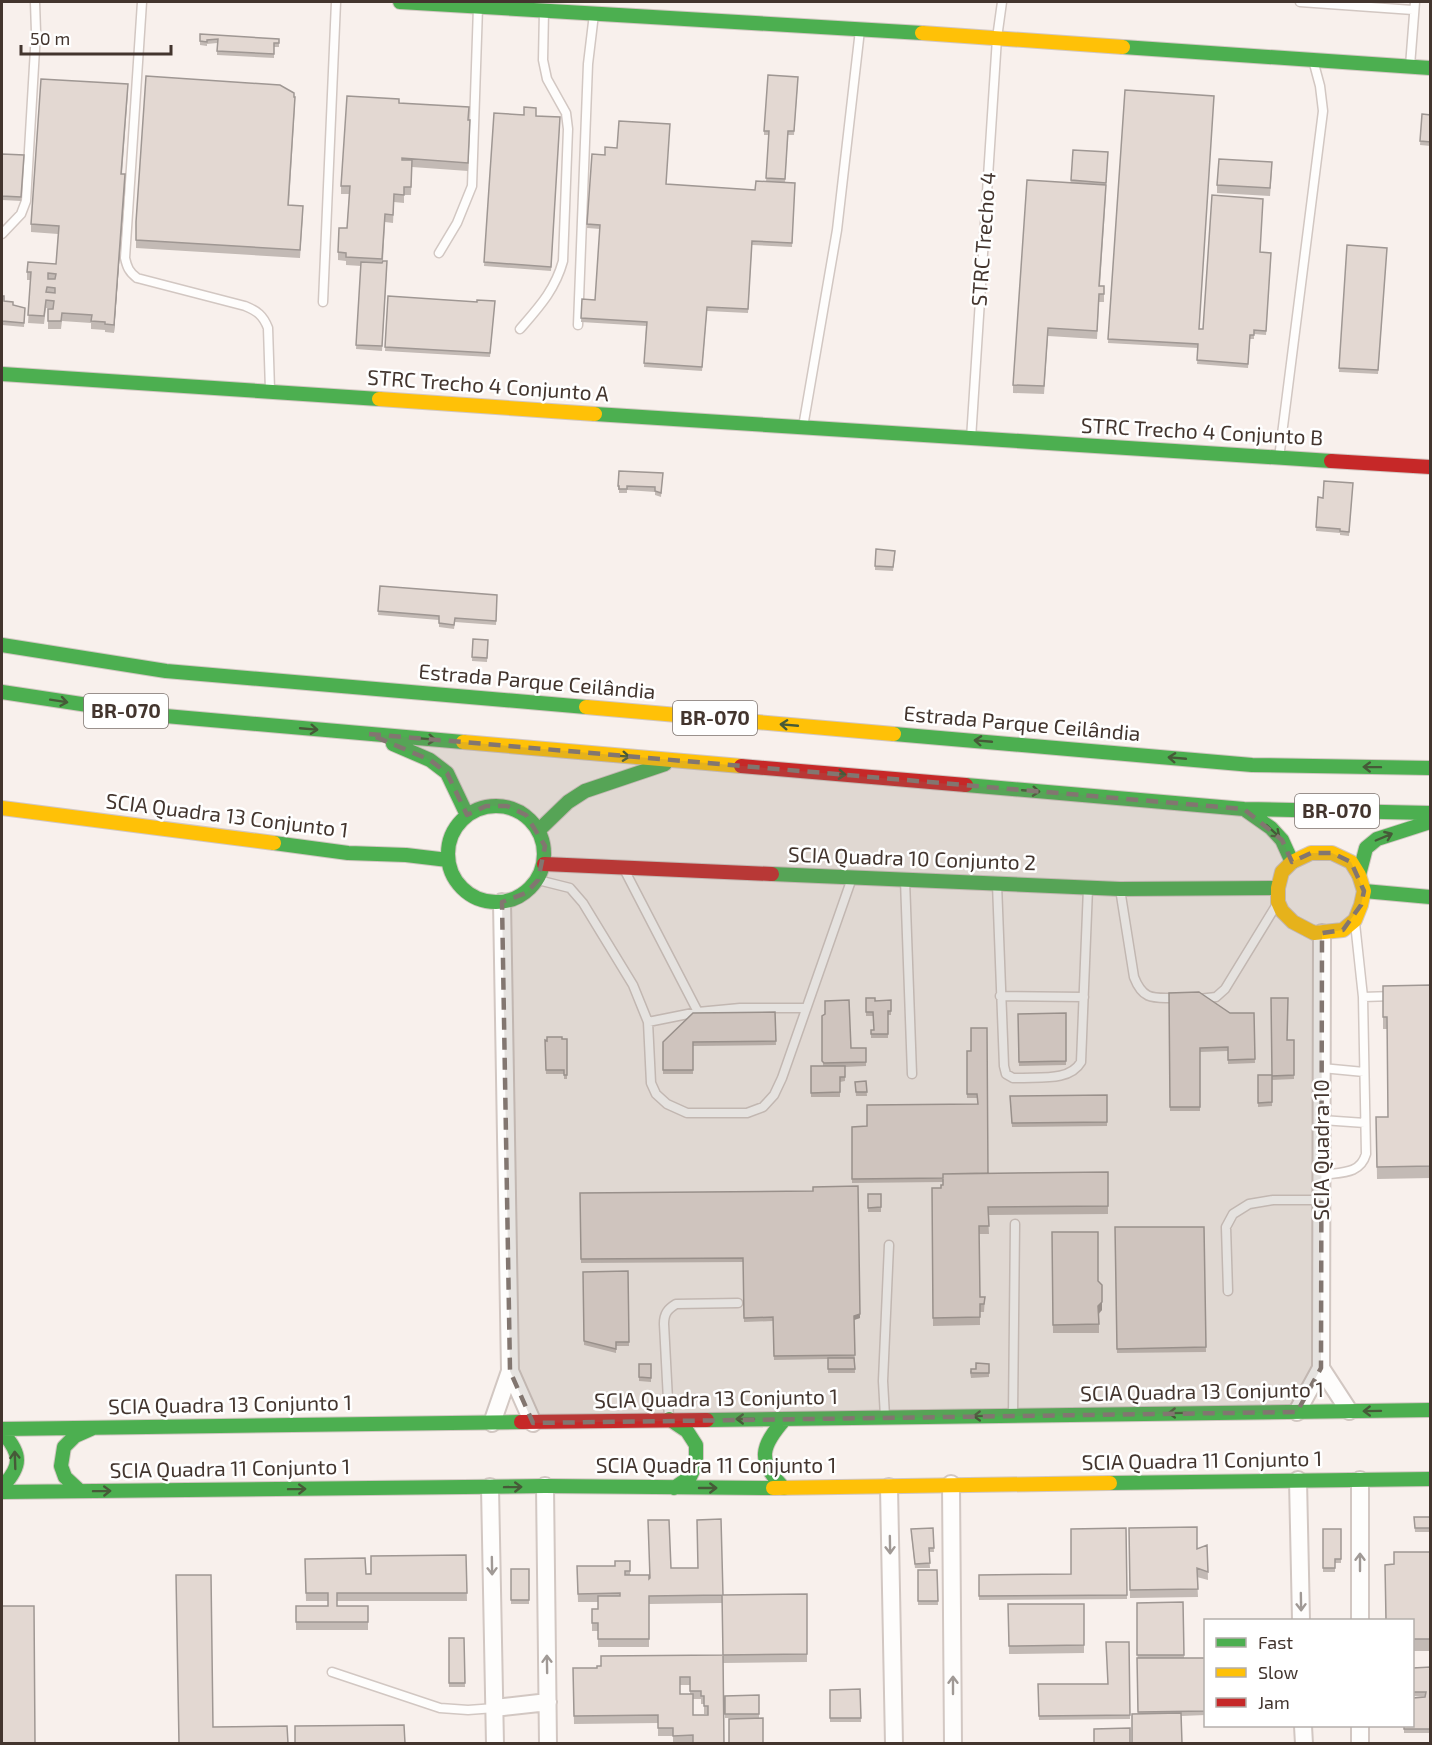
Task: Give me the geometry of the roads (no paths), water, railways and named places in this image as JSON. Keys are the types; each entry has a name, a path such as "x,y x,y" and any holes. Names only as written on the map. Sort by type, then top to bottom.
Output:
{"main road":[{"path":"399,2 594,14 628,12 860,30 1431,68"},
{"name":"STRC Trecho 4 Conjunto A","path":"2,374 971,439"},
{"name":"STRC Trecho 4 Conjunto B","path":"971,439 1431,467"},
{"name":"Estrada Parque Ceilândia","path":"2,645 166,671 1228,763 1431,768"},
{"name":"BR-070","path":"2,692 154,715 1244,809 1431,813"},
{"path":"369,734 430,760 447,773 468,815"},
{"path":"539,831 568,802 585,791 675,760"},
{"path":"486,806 507,806 526,815 539,831 545,846 544,864 538,880 526,893 511,901 494,903 470,895 453,878 448,860 449,842 457,825 468,815 486,806"},
{"name":"SCIA Quadra 13 Conjunto 1","path":"2,808 348,853 406,855 448,860"},
{"path":"1244,809 1271,828 1282,840 1292,862"},
{"path":"1359,875 1366,848 1377,839 1431,822"},
{"path":"1311,853 1332,853 1351,862 1359,875 1364,891 1361,905 1355,920 1344,930 1314,933 1293,922 1282,911 1278,902 1278,888 1282,872 1292,862 1311,853"},
{"name":"SCIA Quadra 10 Conjunto 2","path":"544,864 1088,888 1278,888"},
{"path":"1364,891 1431,897"},
{"name":"SCIA Quadra 13 Conjunto 1","path":"2,1431 669,1419 1431,1410"},
{"path":"669,1419 687,1431 696,1445 696,1464 690,1477 674,1488"},
{"path":"784,1488 772,1478 765,1462 766,1446 772,1433 785,1419"},
{"path":"80,1491 65,1477 61,1466 64,1448 75,1436 94,1428"},
{"path":"2,1431 12,1443 17,1455 17,1467 2,1489"},
{"name":"SCIA Quadra 11 Conjunto 1","path":"2,1489 80,1491 545,1486 784,1488 1431,1479"}],"street":[{"path":"492,1423 510,1371 502,902"},
{"name":"SCIA Quadra 10","path":"1297,1412 1321,1368 1322,933"},
{"path":"1321,1368 1349,1411"},
{"path":"510,1371 533,1423"},
{"path":"1298,1480 1301,1619"},
{"path":"1360,1480 1360,1619"},
{"path":"951,1484 953,1743"},
{"path":"545,1486 548,1743"},
{"path":"889,1486 894,1743"},
{"path":"490,1487 495,1743"},
{"path":"495,1708 548,1702"},
{"path":"1303,1727 1304,1743"},
{"path":"1360,1727 1360,1743"}],"lane":[{"path":"2,234 21,214 26,201 36,32 35,2"},
{"path":"142,2 125,258 127,267 136,278 257,311 268,328 270,392"},
{"path":"323,302 336,2"},
{"name":"STRC Trecho 4","path":"971,439 997,38 1002,2"},
{"path":"1300,2 1414,6 1410,67"},
{"path":"438,253 457,223 472,186 478,6"},
{"path":"520,329 549,295 559,276 563,261 568,129 566,113 547,79 543,60 544,10"},
{"path":"578,325 588,64 594,14"},
{"path":"803,428 837,230 860,30"},
{"path":"1279,458 1323,111 1320,86 1313,60"},
{"path":"623,868 698,1012"},
{"path":"538,880 570,888 583,903 633,985 648,1022 651,1083 656,1094 667,1104 687,1113 747,1113 763,1107 774,1095 782,1078 852,877"},
{"path":"904,880 912,1074"},
{"path":"998,884 1004,1066 1006,1074 1013,1078 1061,1076 1077,1069 1081,1062 1088,888"},
{"path":"1120,889 1134,977 1138,987 1143,994 1152,997 1184,998"},
{"path":"1195,999 1216,997 1225,989 1278,902"},
{"path":"1322,1175 1356,1170 1363,1163 1366,1154 1363,997 1355,920"},
{"path":"1000,996 1084,997"},
{"path":"1363,997 1397,996"},
{"path":"648,1022 698,1012 740,1008 807,1008"},
{"path":"1322,1068 1365,1072"},
{"path":"1322,1120 1365,1123"},
{"path":"1228,1291 1226,1227 1233,1214 1249,1204 1273,1200 1322,1200"},
{"path":"1013,1415 1015,1224"},
{"path":"885,1417 883,1381 889,1245"},
{"path":"669,1419 664,1324 664,1316 668,1309 676,1304 738,1303"},
{"path":"332,1672 440,1708 468,1710 495,1708"}]}
